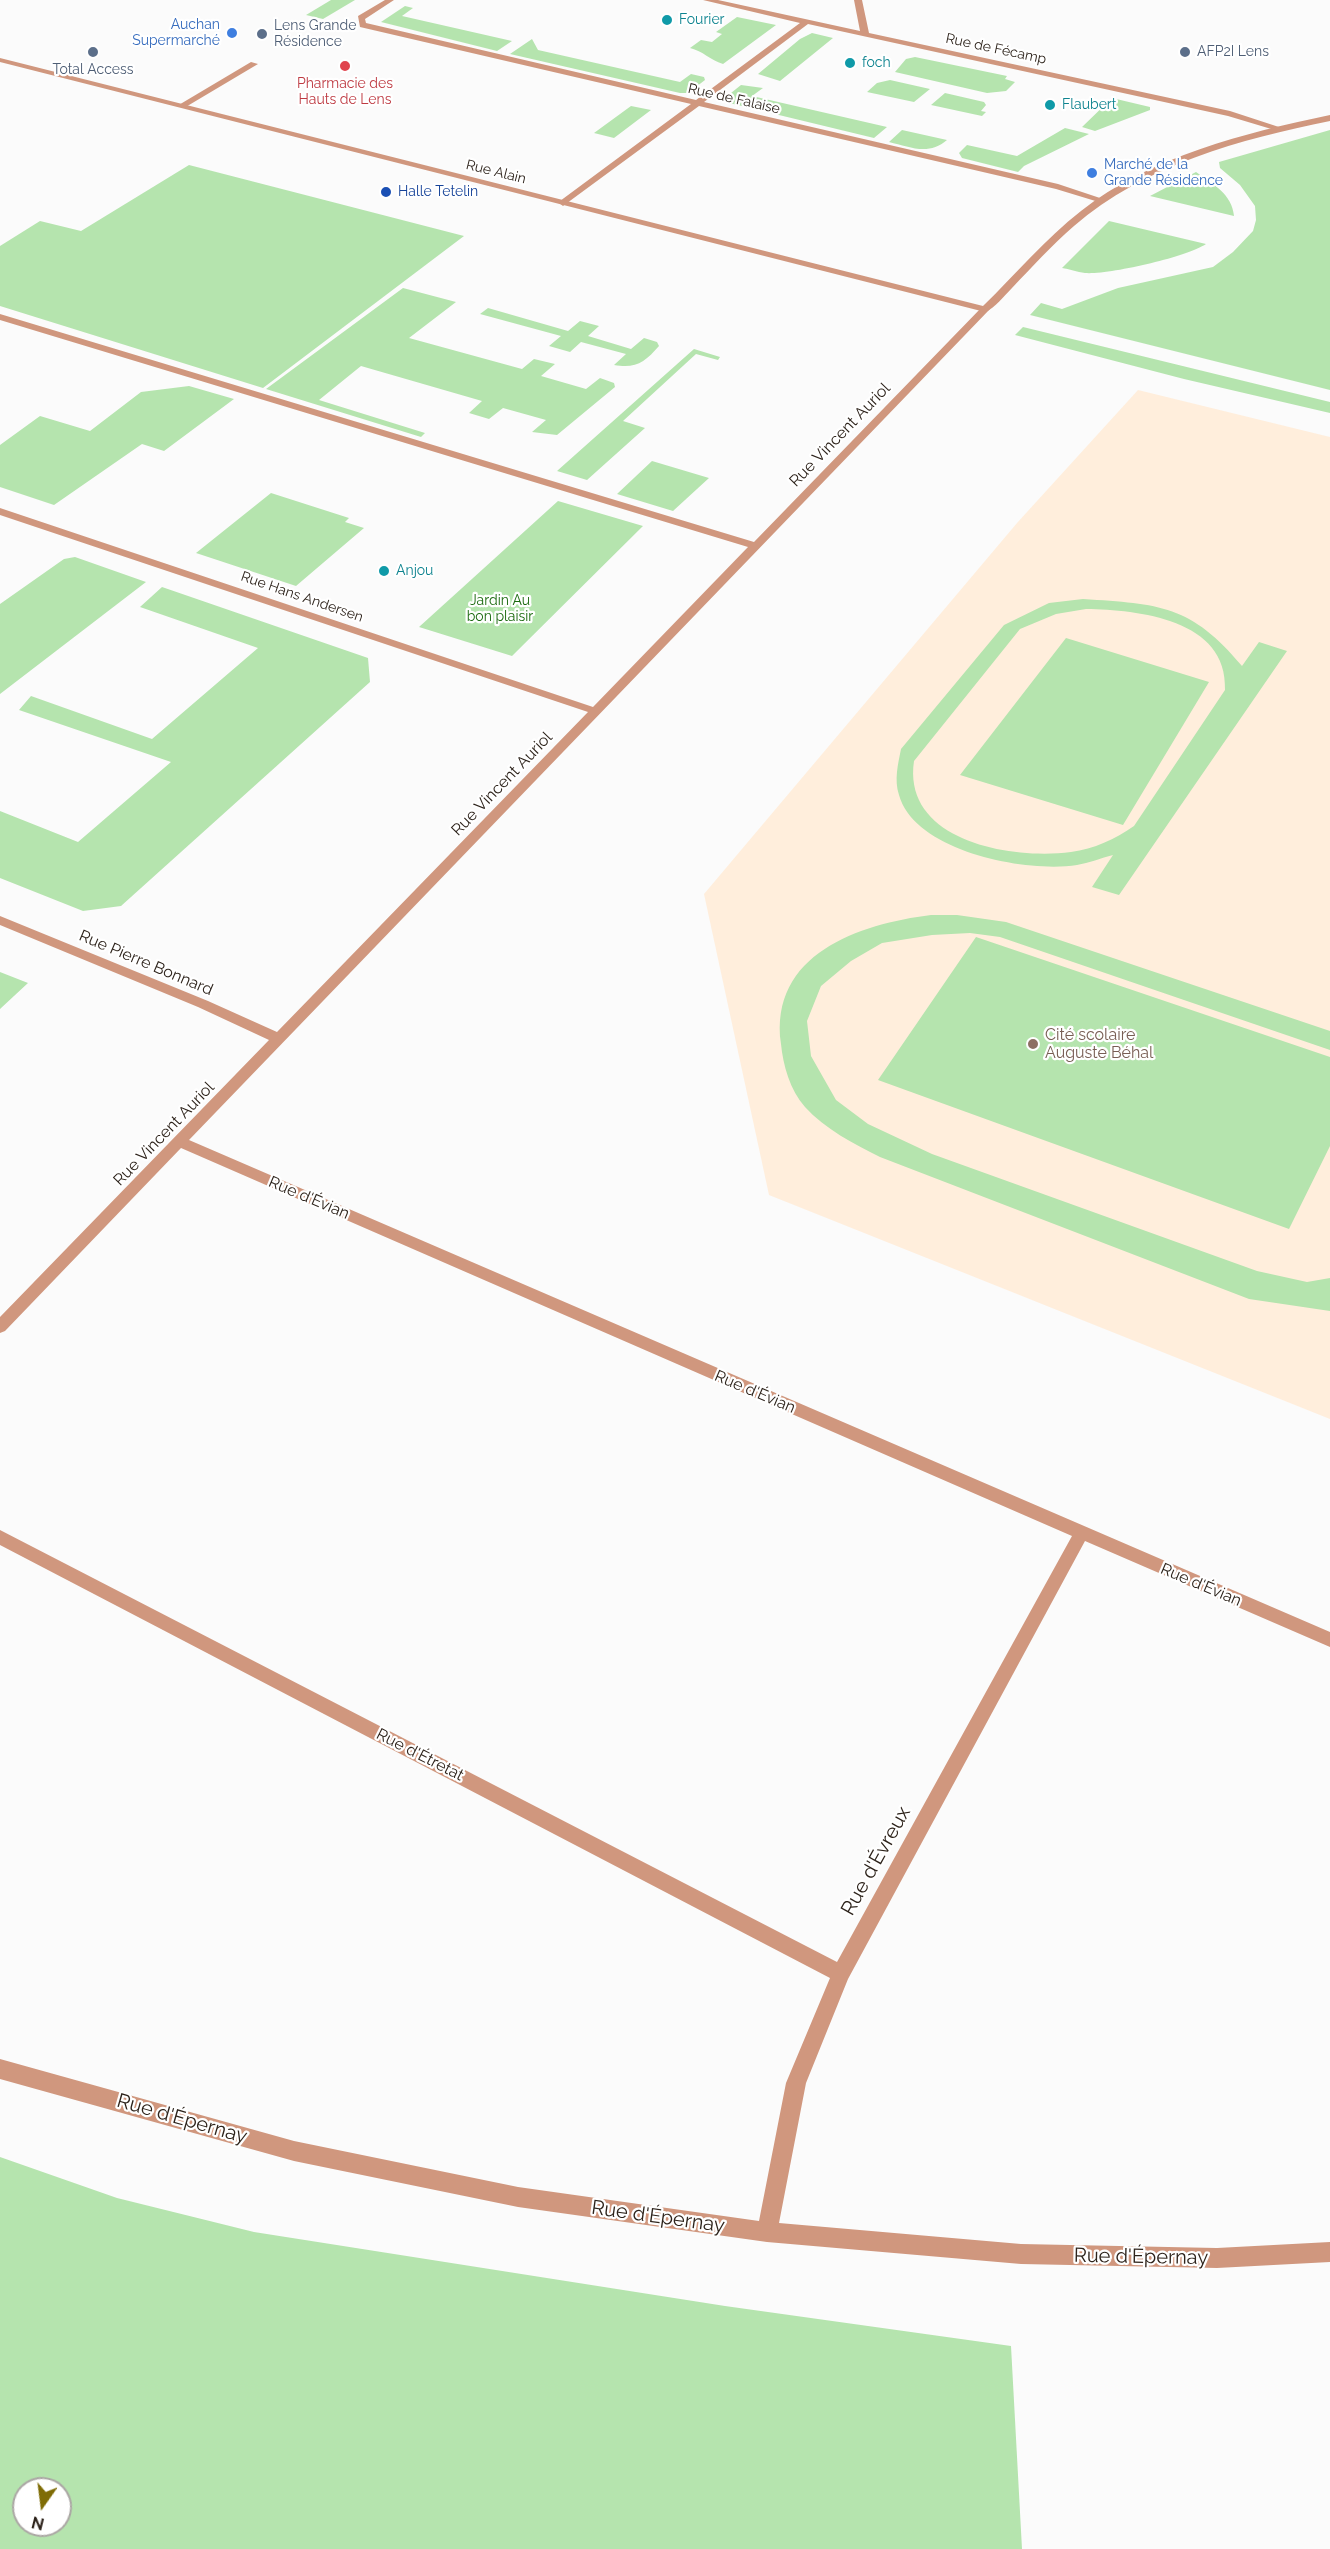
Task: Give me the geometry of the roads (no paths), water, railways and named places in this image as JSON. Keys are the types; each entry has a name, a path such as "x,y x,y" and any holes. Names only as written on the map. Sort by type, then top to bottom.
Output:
{"street":[{"name":"Rue de Falaise","path":"390,0 366,14 361,18 362,22 367,27 380,31 1058,187 1102,200"},
{"name":"Rue de Fécamp","path":"707,0 1244,117 1278,128"},
{"path":"858,0 865,34"},
{"path":"563,203 807,21"},
{"name":"Rue Alain","path":"0,60 985,309"},
{"path":"181,106 254,64"},
{"name":"Rue Vincent Auriol","path":"0,1327 1029,266 1102,200 1186,158 1278,128 1330,118"},
{"path":"0,317 756,546"},
{"name":"Rue Hans Andersen","path":"0,511 595,711"},
{"name":"Rue Pierre Bonnard","path":"0,920 203,1004 279,1039"},
{"name":"Rue d'Évian","path":"180,1142 1330,1640"},
{"name":"Rue d'Évreux","path":"767,2232 796,2083 841,1974 1082,1534"},
{"name":"Rue d'Étretat","path":"0,1537 841,1974"},
{"name":"Rue d'Épernay","path":"0,2069 294,2151 518,2197 767,2232 1021,2254 1217,2258 1330,2252"}],"place":[{"name":"Fourier","path":"667,20"},
{"name":"Auchan Supermarché","path":"232,33"},
{"name":"Lens Grande Résidence","path":"262,34"},
{"name":"Total Access","path":"93,52"},
{"name":"AFP2I Lens","path":"1185,52"},
{"name":"foch","path":"850,63"},
{"name":"Pharmacie des Hauts de Lens","path":"345,66"},
{"name":"Flaubert","path":"1050,105"},
{"name":"Marché de la Grande Résidence","path":"1092,173"},
{"name":"Halle Tetelin","path":"386,192"},
{"name":"Anjou","path":"384,571"},
{"name":"Cité scolaire Auguste Béhal","path":"1033,1044"}],"park label":[{"name":"Jardin Au bon plaisir","path":"500,610"}]}
